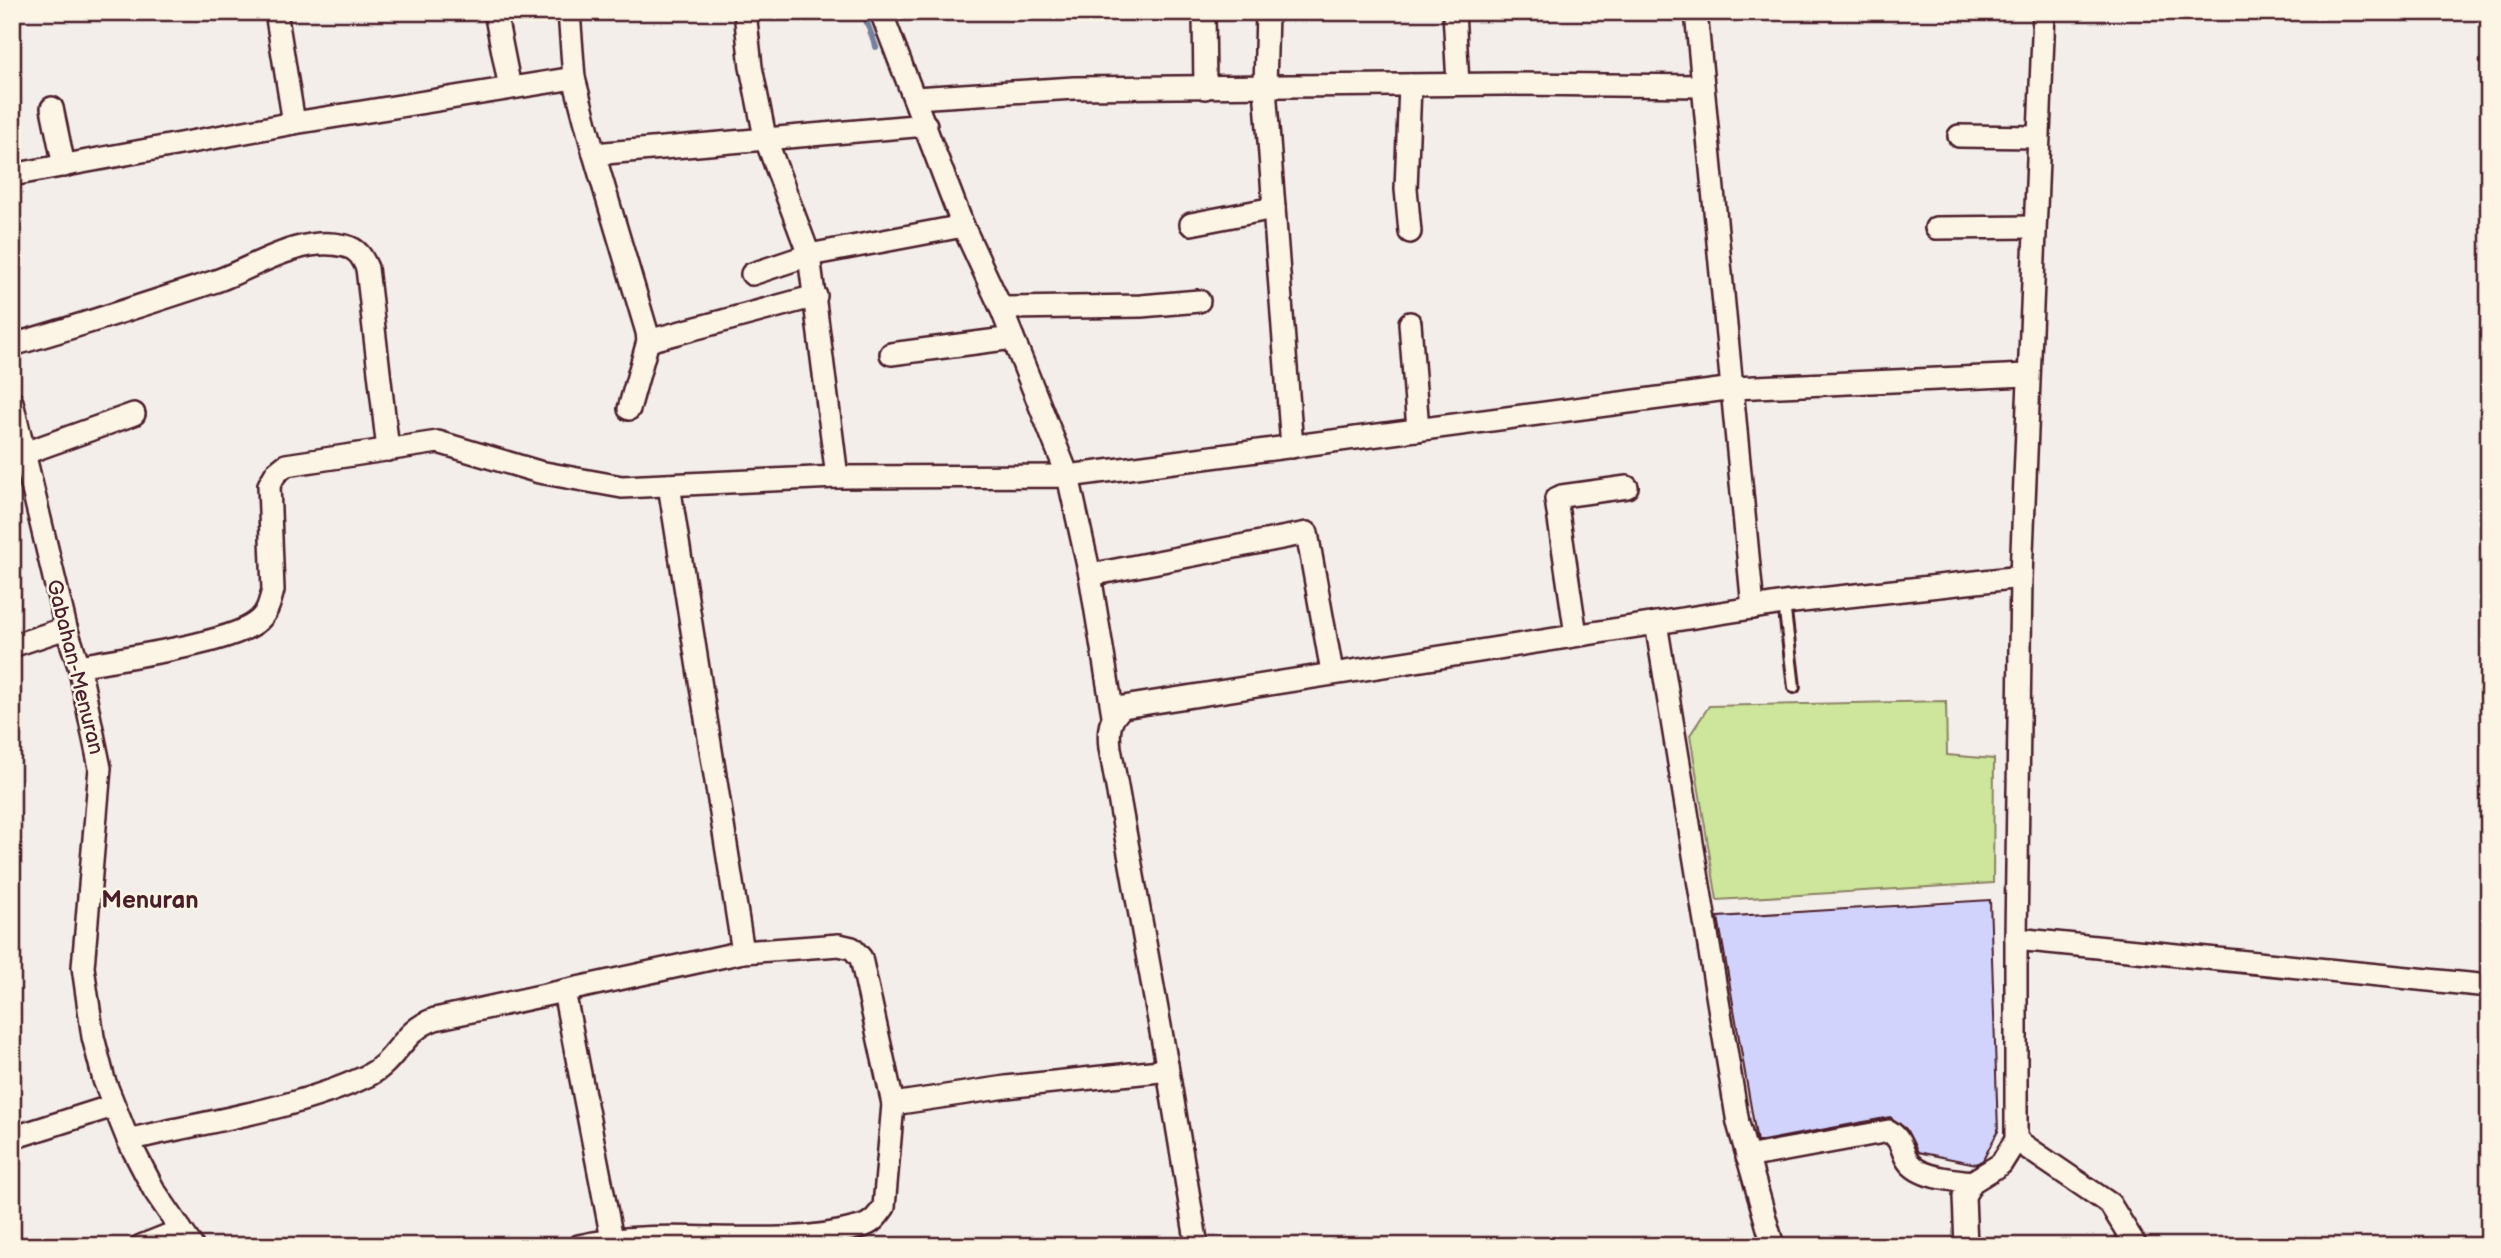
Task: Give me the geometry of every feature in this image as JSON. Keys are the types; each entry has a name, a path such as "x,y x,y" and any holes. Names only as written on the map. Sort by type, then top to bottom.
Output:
{"street":[{"path":"276,12 294,123"},
{"path":"495,12 510,88"},
{"path":"569,12 574,79 648,341 629,409"},
{"path":"745,12 751,67 765,138 809,254 838,477"},
{"path":"881,12 963,226 1001,308 1068,476 1090,575 1113,715 1108,730 1110,748 1197,1246"},
{"path":"1204,12 1205,88"},
{"path":"1267,12 1265,88 1292,447"},
{"path":"1454,12 1458,84"},
{"path":"1696,12 1753,608"},
{"path":"1966,1246 1964,1196 1972,1182 2001,1164 2016,1140 2021,577 2027,375 2044,12"},
{"path":"12,175 294,123 574,79"},
{"path":"915,98 1074,88 1458,84 1703,86"},
{"path":"1410,85 1406,188 1410,232"},
{"path":"52,108 64,166"},
{"path":"594,153 926,125"},
{"path":"1959,136 2038,137"},
{"path":"1191,224 1274,208"},
{"path":"752,274 809,254 963,226"},
{"path":"1936,228 2034,227"},
{"path":"12,345 219,280 284,252 315,246 344,246 356,250 367,268 388,450"},
{"path":"648,341 816,296"},
{"path":"1001,308 1141,306 1199,301"},
{"path":"1410,323 1418,430"},
{"path":"891,354 1013,338"},
{"path":"79,666 220,637 260,619 270,604 273,590 269,485 276,472 286,464 438,442 539,472 622,487 838,477 1068,476 1734,388 2027,375"},
{"name":"Gabahan-Menuran","path":"12,402 66,628 79,666 100,768 83,967 93,1038 113,1106 128,1140 155,1190 187,1238"},
{"path":"25,453 134,414"},
{"path":"669,485 743,952"},
{"path":"1576,635 1556,499 1627,487"},
{"path":"1090,575 1307,533 1332,672"},
{"path":"1113,715 1123,707 1332,672 1784,603 2021,577"},
{"path":"1656,623 1734,1098 1747,1157 1773,1246"},
{"path":"12,646 66,628"},
{"path":"2016,939 2489,986"},
{"path":"128,1140 302,1099 351,1082 377,1071 405,1038 424,1023 743,952 839,945 852,948 861,958 869,984 893,1104 884,1207 875,1220 862,1227 788,1241 612,1238 579,1246"},
{"path":"564,991 612,1238"},
{"path":"893,1104 1006,1087 1160,1071 1167,1065"},
{"path":"12,1138 113,1106"},
{"path":"1747,1157 1889,1131 1898,1138 1905,1156 1916,1169 1929,1175 1972,1182"},
{"path":"2016,1140 2110,1204 2136,1246"},
{"path":"141,1246 187,1238"}],"lane":[{"path":"1784,603 1794,687"}],"green space":[{"path":"1946,701 1947,755 1994,759 1993,883 1717,900 1690,735 1709,706"}],"building":[{"path":"1990,900 1998,1131 1983,1160 1976,1164 1918,1152 1906,1129 1890,1117 1757,1142 1718,917"}],"waterway":[{"path":"863,12 876,47"}],"district":[{"name":"Menuran","path":"150,900"}]}
